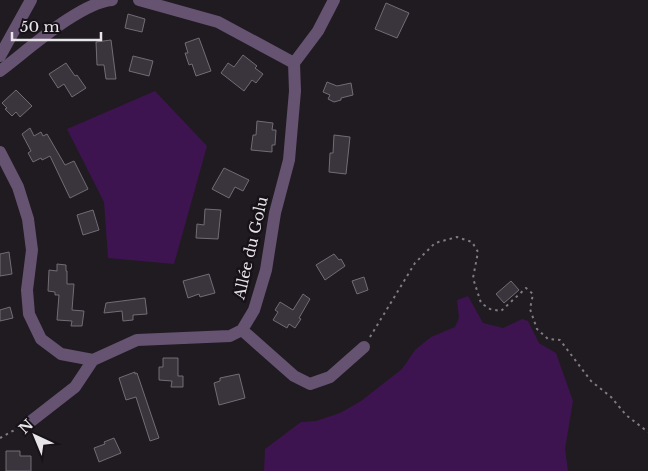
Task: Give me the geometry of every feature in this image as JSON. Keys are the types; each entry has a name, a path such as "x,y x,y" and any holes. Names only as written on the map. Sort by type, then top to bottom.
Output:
{"street":[{"path":"0,56 31,0"},
{"path":"0,71 73,15 102,1 112,0"},
{"path":"139,0 218,22 294,63 318,31 334,0"},
{"name":"Allée du Golu","path":"242,330 254,310 266,270 275,214 290,160 295,91 294,63"},
{"path":"0,152 18,187 28,219 32,250 27,290 29,314 41,339 60,354 92,360"},
{"path":"30,422 75,387 92,360 137,340 210,338 230,336 242,330 294,376 310,384 330,377 364,348"}],"path":[{"path":"364,348 415,263 435,243 457,237 472,242 478,252 473,278 481,303 490,309 501,310 526,288 532,294 530,308 537,329 548,339 560,340 591,381 611,397 626,415 648,432"},
{"path":"0,438 30,422"}],"shaded area":[{"path":"155,91 207,146 174,264 108,258 104,202 67,129"},
{"path":"468,296 483,323 503,328 522,319 528,321 539,343 556,353 573,401 565,449 568,471 264,471 265,449 301,422 316,421 340,413 361,401 402,369 415,350 431,337 455,327 459,318 457,300"}],"building":[{"path":"386,3 409,13 397,38 375,29"},
{"path":"128,14 145,19 142,32 125,28"},
{"path":"199,38 211,71 196,76 192,64 189,65 185,53 188,53 185,43"},
{"path":"111,40 116,79 106,79 104,65 97,65 96,42"},
{"path":"243,55 257,66 255,68 263,74 256,83 252,80 244,91 221,73 228,63 234,67"},
{"path":"133,56 153,61 149,76 129,71"},
{"path":"66,63 86,88 72,97 64,84 58,88 49,74"},
{"path":"327,82 337,86 351,83 353,95 334,102 328,99 330,95 323,92"},
{"path":"16,90 32,106 20,117 16,112 12,116 2,103"},
{"path":"257,121 273,123 272,130 276,130 275,145 272,145 272,152 251,150 253,135 256,135"},
{"path":"30,128 34,136 41,132 43,136 47,134 65,165 74,161 88,189 70,198 50,156 33,162 28,153 31,151 22,134"},
{"path":"334,135 350,137 346,174 329,172 330,153 333,153"},
{"path":"224,168 249,180 243,191 235,187 229,198 212,189"},
{"path":"205,209 221,210 218,239 196,238 197,224 204,225"},
{"path":"93,210 99,230 83,235 77,215"},
{"path":"9,252 12,274 0,276 0,254"},
{"path":"334,254 339,260 341,259 345,266 325,280 316,265"},
{"path":"57,264 66,265 67,284 74,284 72,310 84,311 82,326 71,326 72,321 57,320 59,295 48,291 49,270 57,271"},
{"path":"209,274 215,293 200,297 199,294 188,298 183,281"},
{"path":"364,277 368,290 357,294 352,281"},
{"path":"511,281 519,290 504,303 496,294"},
{"path":"303,294 310,299 295,328 289,324 287,328 273,320 278,312 275,310 280,302 293,310"},
{"path":"145,298 147,314 133,315 133,320 123,321 122,311 104,313 106,303"},
{"path":"10,307 13,318 0,321 0,310"},
{"path":"163,358 178,358 178,376 183,376 183,387 171,387 172,381 159,380 159,367 163,367"},
{"path":"135,372 135,374 137,373 159,438 150,441 136,397 126,400 119,378"},
{"path":"239,374 245,398 219,405 214,383 220,381 220,378"},
{"path":"114,438 121,453 99,462 94,448"},
{"path":"6,451 20,451 20,456 31,456 31,471 6,471"}]}
